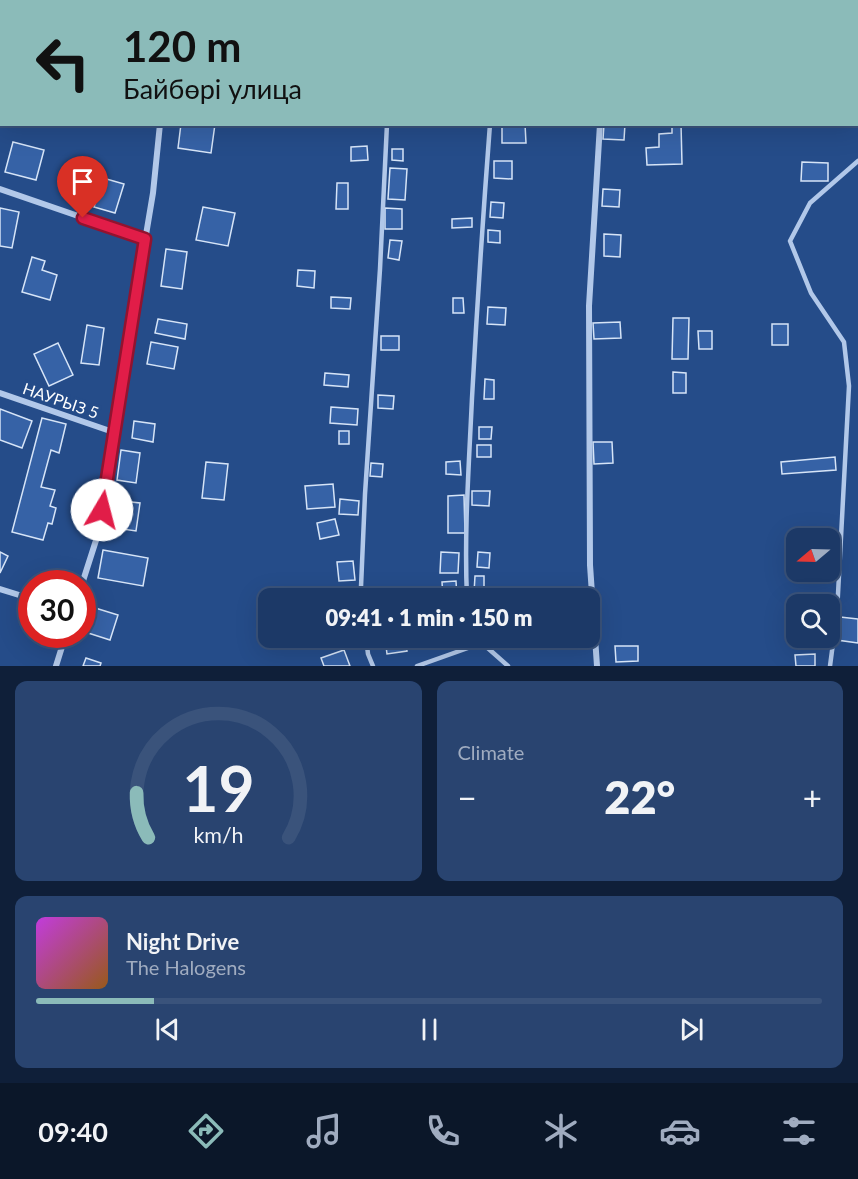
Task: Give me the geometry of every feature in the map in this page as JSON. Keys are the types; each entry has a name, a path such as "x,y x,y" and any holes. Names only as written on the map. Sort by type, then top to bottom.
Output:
{"street":[{"path":"86,570 99,531 153,193 159,126"},
{"path":"597,666 590,565 589,306 600,126"},
{"path":"0,189 145,239"},
{"name":"НАУРЫЗ 5","path":"0,393 113,432"},
{"path":"0,589 18,595"},
{"path":"56,666 62,648"}],"lane":[{"path":"361,588 387,126"},
{"path":"467,588 470,451 490,126"},
{"path":"830,666 837,613 849,386 844,342 811,293 790,242 810,203 858,161"},
{"path":"367,648 373,666"},
{"path":"417,666 468,648"},
{"path":"488,648 508,666"}],"building":[{"path":"181,126 215,126 211,153 178,148"},
{"path":"502,126 525,126 526,143 502,143"},
{"path":"604,126 625,126 624,140 603,139"},
{"path":"672,126 681,126 682,164 647,165 646,148 659,147 659,134 672,133"},
{"path":"13,142 44,150 36,180 5,172"},
{"path":"367,146 368,160 351,161 351,147"},
{"path":"392,149 403,149 403,161 392,160"},
{"path":"494,161 512,161 512,179 494,178"},
{"path":"802,162 828,163 828,181 801,181"},
{"path":"390,168 407,169 405,200 388,199"},
{"path":"103,178 124,184 115,213 94,207"},
{"path":"337,183 348,183 348,209 336,209"},
{"path":"603,189 620,190 619,207 602,206"},
{"path":"491,202 504,203 503,218 490,217"},
{"path":"203,207 235,213 228,246 196,240"},
{"path":"0,208 19,212 12,248 0,246"},
{"path":"385,208 402,209 402,229 385,229"},
{"path":"472,218 472,227 452,228 452,219"},
{"path":"488,230 500,231 500,243 488,242"},
{"path":"604,234 621,235 620,257 604,256"},
{"path":"390,240 402,241 399,260 388,258"},
{"path":"166,249 187,252 182,289 161,286"},
{"path":"32,257 45,261 42,270 57,275 50,300 22,292"},
{"path":"298,270 315,271 314,288 297,286"},
{"path":"331,297 351,298 350,309 331,308"},
{"path":"453,298 463,298 464,313 453,313"},
{"path":"488,307 506,308 505,325 487,324"},
{"path":"673,318 689,318 688,359 672,359"},
{"path":"158,319 187,324 185,339 155,333"},
{"path":"620,322 621,338 594,339 593,323"},
{"path":"772,324 788,324 788,345 772,345"},
{"path":"87,325 104,328 99,365 81,363"},
{"path":"698,331 712,331 712,349 699,349"},
{"path":"381,336 399,336 399,350 381,350"},
{"path":"151,342 178,347 174,369 147,364"},
{"path":"58,343 73,375 49,386 34,354"},
{"path":"673,372 686,373 686,393 673,393"},
{"path":"325,373 349,375 348,387 324,385"},
{"path":"485,379 494,380 494,399 484,399"},
{"path":"378,395 394,396 393,409 378,408"},
{"path":"331,407 358,409 357,425 330,423"},
{"path":"0,409 32,421 22,448 0,440"},
{"path":"42,418 66,424 59,453 51,450 41,487 55,490 50,506 56,508 52,524 48,523 43,540 12,532"},
{"path":"134,421 155,424 153,442 132,438"},
{"path":"479,427 492,427 491,439 479,439"},
{"path":"339,431 349,431 349,444 339,444"},
{"path":"593,442 612,442 613,463 594,464"},
{"path":"477,445 491,445 491,457 477,457"},
{"path":"121,450 140,453 136,483 117,480"},
{"path":"835,457 836,470 782,474 781,462"},
{"path":"460,461 461,475 446,474 446,462"},
{"path":"206,462 228,464 224,500 202,498"},
{"path":"371,463 383,464 382,477 370,476"},
{"path":"333,484 335,507 307,509 305,486"},
{"path":"472,491 490,491 489,506 472,505"},
{"path":"464,495 465,533 448,533 448,496"},
{"path":"340,499 359,501 358,515 339,514"},
{"path":"113,500 140,503 136,531 109,527"},
{"path":"335,519 339,535 320,539 317,523"},
{"path":"103,550 148,558 143,586 98,578"},
{"path":"0,552 8,556 0,573"},
{"path":"441,552 459,553 458,573 440,573"},
{"path":"478,552 490,553 489,568 477,567"},
{"path":"353,561 355,580 339,581 337,562"},
{"path":"475,576 484,576 484,588 474,588"},
{"path":"456,581 456,588 442,588 442,582"},
{"path":"96,608 118,615 110,640 96,636"},
{"path":"840,617 858,619 858,643 840,640"},
{"path":"615,646 638,646 638,661 616,662"},
{"path":"386,648 407,648 407,651 387,654"},
{"path":"344,650 350,666 324,666 321,658"},
{"path":"815,654 815,666 796,666 795,655"},
{"path":"86,658 101,663 100,666 83,666"}],"route":[{"path":"83,218 145,239 102,510"}]}
